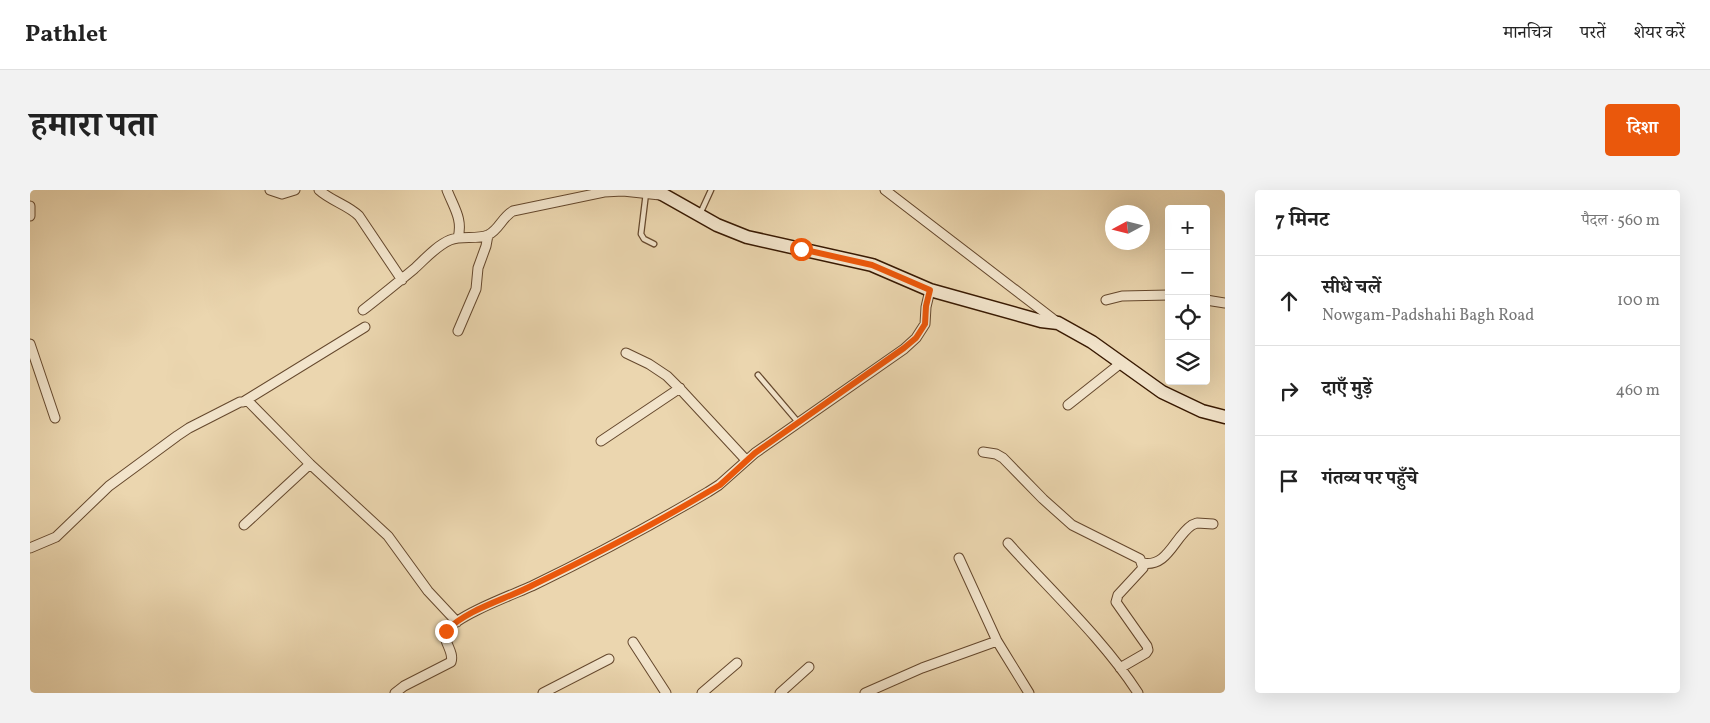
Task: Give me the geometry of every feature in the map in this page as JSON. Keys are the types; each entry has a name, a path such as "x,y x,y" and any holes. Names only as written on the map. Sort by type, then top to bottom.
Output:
{"main road":[{"path":"655,193 717,225 747,237 872,265 930,290 1042,321 1058,323 1092,342 1162,392 1202,411 1225,417"}],"street":[{"path":"270,190 282,194 295,190"},
{"path":"319,190 359,216 402,280"},
{"path":"447,190 460,221 458,238"},
{"path":"363,310 440,247 458,238 488,235 494,231 506,215 513,211 604,192 623,190 655,193"},
{"path":"885,190 1058,323"},
{"path":"30,206 30,216"},
{"path":"458,331 476,289 478,268 488,235"},
{"path":"395,693 404,686 451,662 453,656 445,635 446,631 457,622 600,552 720,485 746,460 904,348 916,338 925,324 926,306 930,290"},
{"path":"1106,300 1122,296 1165,295"},
{"path":"1210,301 1225,303"},
{"path":"30,548 56,536 109,486 177,436 198,423 243,402 365,327"},
{"path":"30,344 55,418"},
{"path":"626,353 649,364 667,376 746,460"},
{"path":"1068,406 1120,362"},
{"path":"601,441 680,388"},
{"path":"243,402 251,403 310,464 388,536 428,591 457,622"},
{"path":"983,452 996,454 1003,458 1043,499 1072,525 1137,557 1142,563 1143,568 1118,595 1116,602 1148,650 1120,668"},
{"path":"244,525 310,464"},
{"path":"1142,563 1158,562 1192,525 1197,523 1214,524"},
{"path":"1008,543 1089,631 1138,693"},
{"path":"959,558 997,641 1029,693"},
{"path":"865,693 922,668 997,641"},
{"path":"633,642 666,693"},
{"path":"543,693 609,659"},
{"path":"702,693 737,663"},
{"path":"780,693 809,667"}],"lane":[{"path":"699,215 711,190"},
{"path":"654,244 644,239 641,234 655,193"},
{"path":"758,375 798,422"}],"route":[{"path":"446,631 457,622 600,552 720,485 755,453 904,348 923,329 930,290 872,265 801,249"}]}
